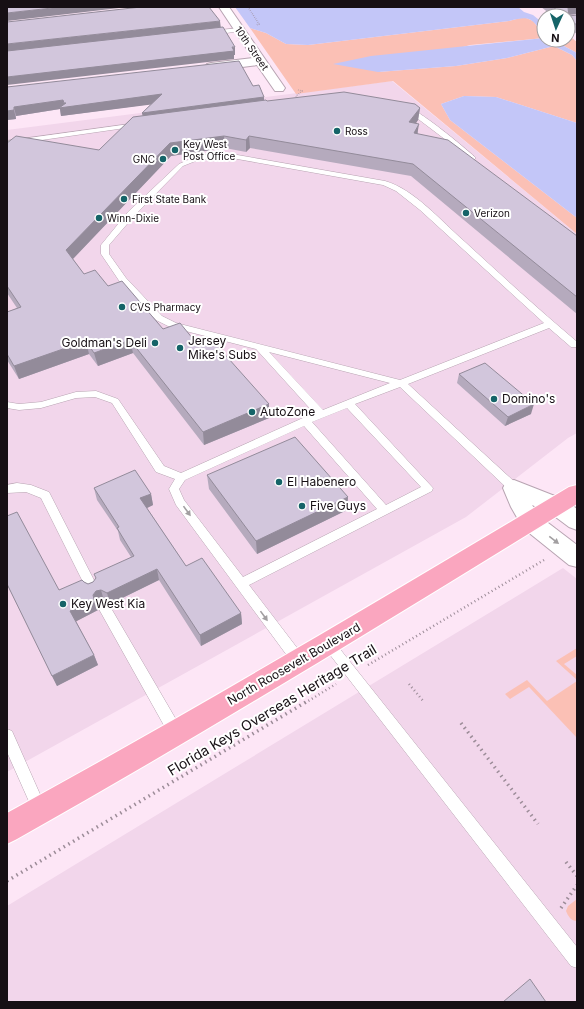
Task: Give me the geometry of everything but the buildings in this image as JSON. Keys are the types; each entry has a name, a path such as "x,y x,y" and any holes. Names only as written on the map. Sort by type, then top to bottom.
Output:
{"main road":[{"name":"North Roosevelt Boulevard","path":"7,829 299,662 487,546 531,522 577,493"}],"street":[{"name":"10th Street","path":"224,7 279,88"},
{"path":"200,68 262,61"},
{"path":"514,488 557,506 577,522"},
{"path":"514,488 522,507 531,522 577,558"}],"lane":[{"path":"208,33 239,30"},
{"path":"398,104 405,106 423,119 479,163"},
{"path":"7,143 141,125"},
{"path":"514,488 401,383 173,325 159,318 123,280 105,254 105,245 131,214 181,165 189,160 204,156 226,155 385,183 399,189 423,208 550,324 574,345 577,344"},
{"path":"299,662 180,502 174,489 181,477 321,414 401,383 484,348 550,324"},
{"path":"258,346 321,414"},
{"path":"7,405 19,407 41,405 76,395 96,394 115,401 160,469 181,477"},
{"path":"240,584 428,488 348,403"},
{"path":"305,421 384,510"},
{"path":"7,489 31,488 45,495 92,588"},
{"path":"104,607 176,732"},
{"path":"328,643 577,960"},
{"path":"7,736 40,810"}],"path":[{"name":"Florida Keys Overseas Heritage Trail","path":"7,881 548,558"},
{"path":"409,684 424,702"},
{"path":"461,724 538,824"},
{"path":"566,862 577,876"},
{"path":"560,908 577,885"}],"shaded area":[{"path":"524,17 533,21 536,25 536,39 470,45 378,72 456,66 507,58 546,48 558,48 572,55 577,61 577,123 496,97 464,96 441,104 450,120 577,218 577,234 393,81 296,94 250,28 266,33 286,44 308,45 509,21"},
{"path":"576,41 577,42 577,53 568,48 576,48"},
{"path":"392,81 577,234 577,433 568,438 466,517 7,772 7,130"},
{"path":"563,568 577,579 577,1002 7,1002 7,906"},
{"path":"577,648 577,656 564,664 577,675 577,680 556,661"},
{"path":"527,680 547,701 577,681 577,738 529,687 510,699 505,694"},
{"path":"577,899 577,921 570,918 566,911 568,906"}],"water":[{"path":"235,7 518,7 524,12 536,17 536,25 530,19 522,18 509,21 308,45 286,44 266,33 250,28"},
{"path":"536,39 536,48 546,48 507,58 456,66 378,72 333,64 371,56"},
{"path":"558,48 568,48 577,53 577,61 572,55"},
{"path":"464,96 496,97 577,123 577,218 450,120 441,104"}],"place":[{"name":"Ross","path":"337,131"},
{"name":"Key West Post Office","path":"175,150"},
{"name":"GNC","path":"163,159"},
{"name":"First State Bank","path":"124,199"},
{"name":"Verizon","path":"466,213"},
{"name":"Winn-Dixie","path":"99,218"},
{"name":"CVS Pharmacy","path":"122,307"},
{"name":"Goldman's Deli","path":"155,343"},
{"name":"Jersey Mike's Subs","path":"180,348"},
{"name":"Domino's","path":"494,399"},
{"name":"AutoZone","path":"252,412"},
{"name":"El Habenero","path":"279,482"},
{"name":"Five Guys","path":"302,506"},
{"name":"Key West Kia","path":"63,604"}]}
